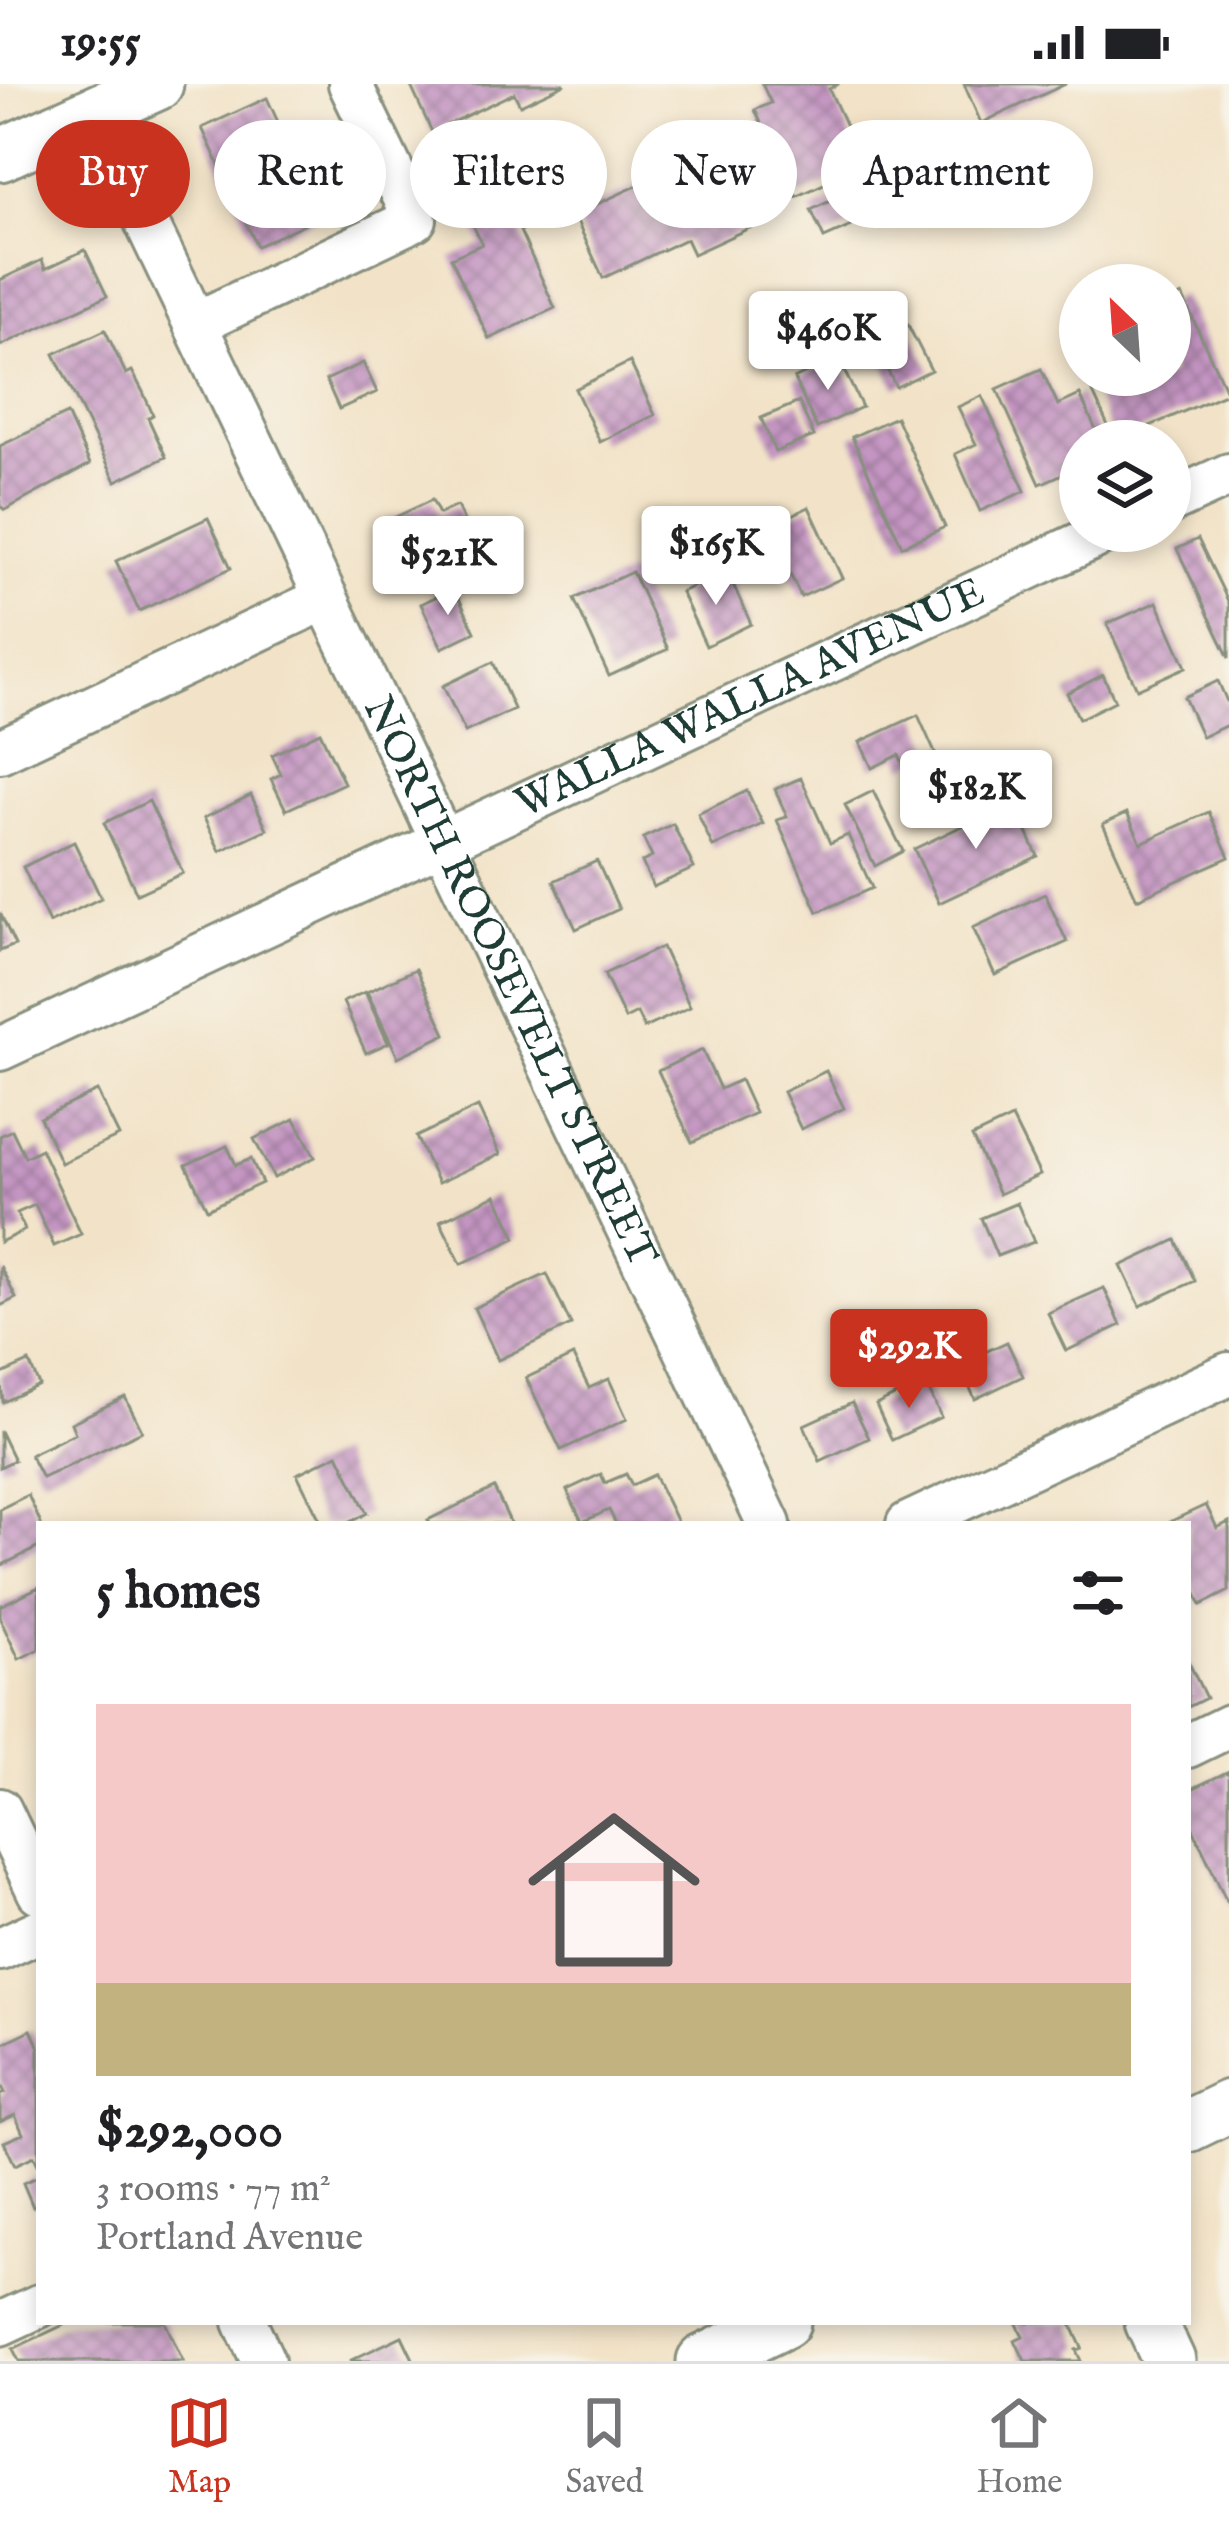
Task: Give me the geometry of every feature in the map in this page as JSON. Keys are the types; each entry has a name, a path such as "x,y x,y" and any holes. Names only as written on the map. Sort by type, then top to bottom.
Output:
{"main road":[{"path":"0,155 158,84"},
{"path":"1191,2125 1229,2106"},
{"path":"704,2361 778,2325"},
{"path":"1152,2325 1169,2361"}],"street":[{"path":"195,324 415,219 350,84"},
{"name":"NORTH ROOSEVELT STREET","path":"94,113 768,1521"},
{"path":"1191,492 1229,475"},
{"name":"WALLA WALLA AVENUE","path":"0,1049 1063,552"},
{"path":"0,752 326,598"},
{"path":"914,1521 1229,1374"},
{"path":"1191,1745 1229,1726"},
{"path":"0,1810 36,1886"},
{"path":"0,1949 36,1932"},
{"path":"0,2324 36,2307"},
{"path":"246,2325 263,2361"}],"building":[{"path":"410,84 565,84 520,105 514,93 457,120 426,120"},
{"path":"762,84 839,84 829,89 843,120 821,120 821,185 797,197 797,120 760,120 755,110 771,103"},
{"path":"964,84 1066,84 988,120 980,120"},
{"path":"267,98 277,120 219,120"},
{"path":"214,122 214,154 202,128"},
{"path":"631,188 631,228 749,228 693,254 686,239 603,278 580,228 607,228 607,200"},
{"path":"821,205 821,228 847,228 824,238 811,210"},
{"path":"249,228 295,228 257,246"},
{"path":"474,228 527,228 520,231 555,308 489,339 451,258 482,244"},
{"path":"85,250 107,296 0,346 0,280 42,260 45,269"},
{"path":"1191,315 1227,393 1164,420 1105,420 1095,396 1191,396"},
{"path":"908,325 931,370 896,387 873,342"},
{"path":"105,330 126,374 132,371 143,392 153,415 148,418 166,457 116,481 54,354"},
{"path":"838,358 862,407 817,428 794,379"},
{"path":"630,362 655,415 600,442 575,389"},
{"path":"363,363 377,392 339,409 326,380"},
{"path":"1041,369 1058,405 1080,396 1091,420 1059,420 1059,475 1040,484 997,389"},
{"path":"982,396 1025,491 980,511 955,454 976,444 958,407"},
{"path":"799,402 814,436 775,452 761,418"},
{"path":"67,414 90,464 5,510 0,506 0,446"},
{"path":"896,417 945,527 902,546 852,437"},
{"path":"432,500 439,514 457,506 471,536 404,568 383,523"},
{"path":"809,507 842,578 801,597 768,527"},
{"path":"208,518 231,568 139,611 116,561"},
{"path":"1198,539 1229,603 1229,658 1178,552 1191,552 1191,542"},
{"path":"727,571 751,624 706,646 681,592"},
{"path":"632,572 668,649 609,676 574,599"},
{"path":"454,588 475,632 442,648 421,604"},
{"path":"1157,602 1186,667 1137,689 1107,624"},
{"path":"493,662 514,709 465,732 443,686"},
{"path":"1103,675 1115,701 1079,719 1067,693"},
{"path":"1218,681 1229,706 1229,724 1202,737 1184,697"},
{"path":"918,715 935,753 905,767 899,755 872,768 860,742"},
{"path":"320,732 344,783 286,810 271,779 281,774 272,755"},
{"path":"801,778 830,843 848,835 872,888 818,912 777,820 787,817 775,789"},
{"path":"747,791 763,824 713,847 698,814"},
{"path":"873,791 903,851 875,866 845,805"},
{"path":"251,795 267,829 220,851 204,818"},
{"path":"149,801 183,873 137,894 104,823"},
{"path":"1013,802 1038,856 939,903 914,849"},
{"path":"1209,812 1229,857 1137,899 1103,824 1127,813 1141,843"},
{"path":"673,824 694,868 653,887 642,862 652,857 643,838"},
{"path":"74,842 101,898 49,923 23,867"},
{"path":"597,861 619,909 576,929 554,881"},
{"path":"1045,894 1067,942 995,975 973,928"},
{"path":"0,913 15,945 0,951"},
{"path":"662,947 690,1007 644,1028 637,1013 625,1019 604,974"},
{"path":"416,969 446,1034 398,1057 367,992"},
{"path":"365,992 388,1043 366,1053 343,1002"},
{"path":"702,1050 720,1089 740,1080 755,1113 692,1142 658,1071"},
{"path":"826,1071 844,1108 801,1129 783,1092"},
{"path":"97,1091 119,1136 61,1163 40,1118"},
{"path":"478,1107 500,1154 438,1183 416,1137"},
{"path":"1012,1118 1040,1175 999,1194 972,1137"},
{"path":"295,1119 315,1157 274,1178 254,1139"},
{"path":"12,1130 25,1157 41,1149 81,1234 54,1246 35,1205 17,1213 25,1230 0,1242 0,1136"},
{"path":"227,1146 236,1165 251,1159 262,1183 207,1209 186,1165"},
{"path":"496,1195 516,1238 461,1264 440,1221"},
{"path":"1017,1203 1034,1242 997,1256 981,1218"},
{"path":"1176,1240 1195,1281 1140,1306 1121,1266"},
{"path":"0,1266 16,1298 0,1306"},
{"path":"547,1274 571,1325 498,1360 474,1308"},
{"path":"1104,1288 1121,1325 1066,1351 1048,1313"},
{"path":"1007,1342 1023,1376 975,1399 959,1364"},
{"path":"573,1356 589,1388 609,1379 627,1419 561,1450 526,1378"},
{"path":"29,1362 39,1385 3,1402 0,1375"},
{"path":"925,1381 941,1417 892,1440 876,1405"},
{"path":"125,1397 142,1431 42,1478 30,1455 75,1433 71,1423"},
{"path":"852,1403 869,1438 820,1461 804,1425"},
{"path":"0,1431 14,1460 0,1467"},
{"path":"338,1454 367,1513 352,1521 320,1521 297,1474"},
{"path":"601,1474 605,1483 626,1474 632,1485 654,1475 677,1521 614,1521 609,1510 582,1521 567,1490"},
{"path":"494,1488 510,1521 428,1521"},
{"path":"28,1495 40,1521 36,1521 36,1548 0,1566 0,1509"},
{"path":"1206,1505 1217,1528 1229,1522 1229,1591 1201,1605 1191,1583 1191,1521 1171,1521"},
{"path":"36,1588 36,1650 19,1659 0,1619 0,1606"},
{"path":"1191,1667 1206,1698 1191,1706"},
{"path":"1229,1771 1229,1906 1191,1824 1191,1790"},
{"path":"31,2030 36,2041 36,2160 34,2156 15,2165 4,2142 23,2134 15,2115 0,2122 0,2095 5,2093 0,2083 0,2045"},
{"path":"36,2177 33,2207 23,2183"},
{"path":"64,2325 166,2325 183,2361 19,2361 13,2349"},
{"path":"1018,2325 1074,2325 1081,2361 1025,2361 1015,2340 1023,2336"},
{"path":"402,2336 414,2361 349,2361"}]}
